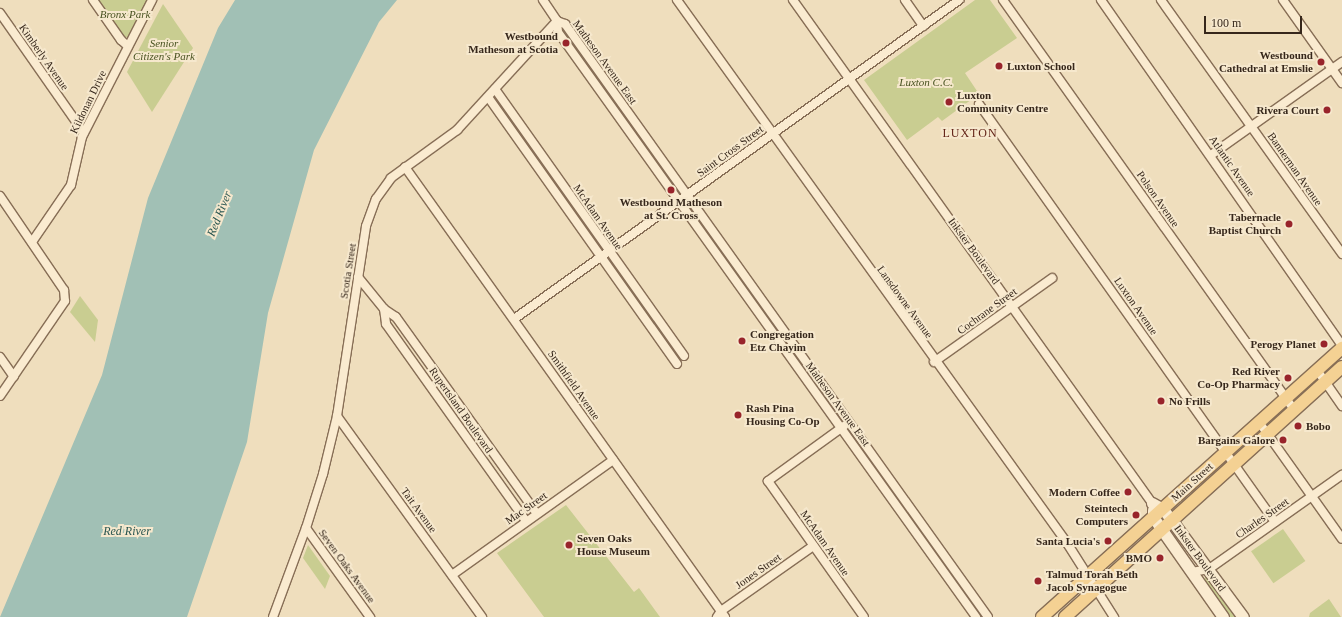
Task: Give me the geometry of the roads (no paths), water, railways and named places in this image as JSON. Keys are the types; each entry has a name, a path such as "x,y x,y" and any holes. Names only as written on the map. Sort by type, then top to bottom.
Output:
{"main road":[{"name":"Main Street","path":"1042,617 1154,517 1157,506 1226,451 1342,347"},
{"name":"Main Street","path":"1065,617 1342,367"},
{"name":"Inkster Boulevard","path":"1157,506 1172,521 1243,617"},
{"name":"Inkster Boulevard","path":"1154,517 1223,617"}],"street":[{"path":"93,0 121,40 128,46"},
{"name":"Kildonan Drive","path":"32,242 71,185 77,151 84,132 152,0"},
{"path":"542,0 557,21"},
{"name":"Lansdowne Avenue","path":"677,0 934,362 1089,575 1095,590 1114,617"},
{"name":"Inkster Boulevard","path":"793,0 1157,506"},
{"path":"905,0 923,26"},
{"name":"Saint Cross Street","path":"514,320 959,0"},
{"name":"Polson Avenue","path":"1002,0 1295,411"},
{"name":"Atlantic Avenue","path":"1101,0 1211,155 1342,347"},
{"name":"Bannerman Avenue","path":"1161,0 1342,254"},
{"path":"1283,0 1342,83"},
{"name":"Kimberly Avenue","path":"0,13 84,132"},
{"name":"Scotia Street","path":"273,617 306,528 337,416 358,277 370,212 383,188 405,166 457,130 557,21"},
{"name":"Matheson Avenue East","path":"976,617 558,32 557,21 565,24 988,617"},
{"path":"1211,155 1342,62"},
{"name":"McAdam Avenue","path":"495,90 684,356"},
{"name":"McAdam Avenue","path":"488,97 677,364"},
{"name":"Luxton Avenue","path":"979,104 1275,522"},
{"name":"Smithfield Avenue","path":"405,166 721,615"},
{"path":"0,196 64,290 65,301 0,396"},
{"name":"Rupertsland Boulevard","path":"358,277 384,309 396,316 537,514"},
{"name":"Cochrane Street","path":"934,362 1052,278"},
{"name":"Rupertsland Boulevard","path":"384,309 386,324 526,521"},
{"path":"0,357 14,377"},
{"path":"1317,370 1342,406"},
{"name":"Tait Avenue","path":"337,416 482,617"},
{"path":"841,428 849,422"},
{"path":"1259,422 1342,539"},
{"name":"McAdam Avenue","path":"841,428 768,481 864,617"},
{"name":"Mac Street","path":"452,574 613,460"},
{"name":"Charles Street","path":"1192,572 1209,570 1342,475"},
{"name":"Seven Oaks Avenue","path":"306,528 370,617"},
{"name":"Jones Street","path":"721,615 813,546"}],"water":[{"name":"Red River","path":"235,0 397,0 379,22 314,150 268,313 247,442 187,617 0,617 102,375 148,198 218,28"}],"place":[{"name":"Westbound Matheson at Scotia","path":"566,43"},
{"name":"Westbound Cathedral at Emslie","path":"1321,62"},
{"name":"Luxton School","path":"999,66"},
{"name":"Luxton Community Centre","path":"949,102"},
{"name":"Rivera Court","path":"1327,110"},
{"name":"Westbound Matheson at St. Cross","path":"671,190"},
{"name":"Tabernacle Baptist Church","path":"1289,224"},
{"name":"Congregation Etz Chayim","path":"742,341"},
{"name":"Perogy Planet","path":"1324,344"},
{"name":"Red River Co-Op Pharmacy","path":"1288,378"},
{"name":"No Frills","path":"1161,401"},
{"name":"Rash Pina Housing Co-Op","path":"738,415"},
{"name":"Bobo","path":"1298,426"},
{"name":"Bargains Galore","path":"1283,440"},
{"name":"Modern Coffee","path":"1128,492"},
{"name":"Steintech Computers","path":"1136,515"},
{"name":"Santa Lucia's","path":"1108,541"},
{"name":"Seven Oaks House Museum","path":"569,545"},
{"name":"BMO","path":"1160,558"},
{"name":"Talmud Torah Beth Jacob Synagogue","path":"1038,581"}],"district":[{"name":"LUXTON","path":"970,134"}],"park label":[{"name":"Bronx Park","path":"125,14"},
{"name":"Senior Citizen's Park","path":"164,50"},
{"name":"Luxton C.C.","path":"926,82"}]}
